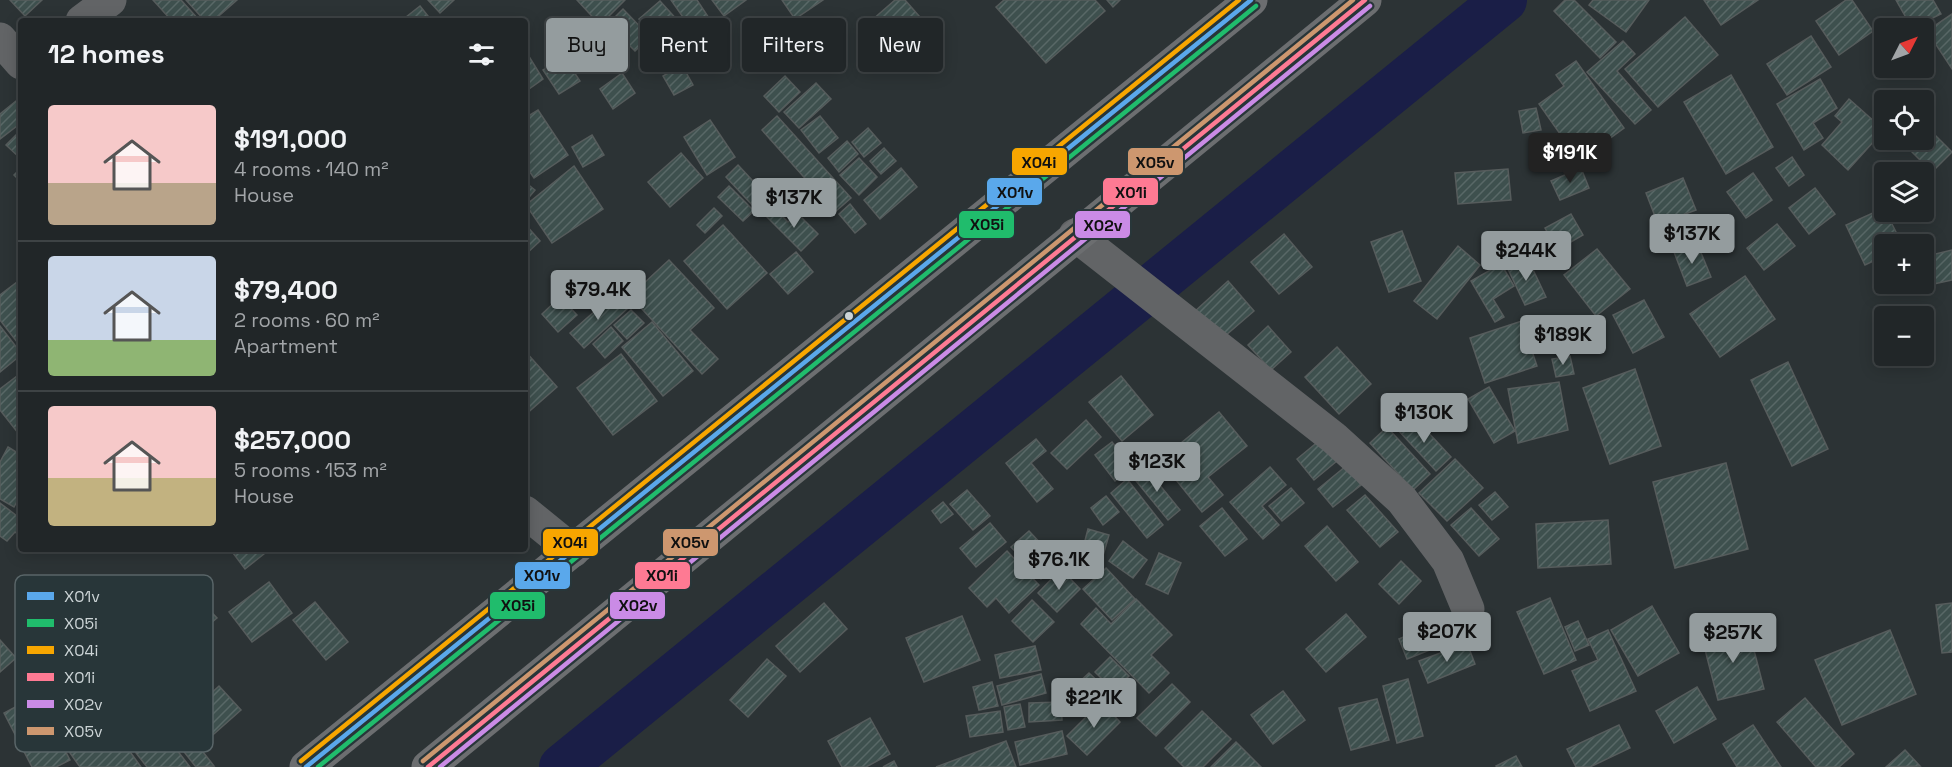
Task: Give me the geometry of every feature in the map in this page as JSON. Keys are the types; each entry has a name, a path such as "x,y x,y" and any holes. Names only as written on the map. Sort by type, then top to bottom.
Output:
{"main road":[{"path":"306,767 1251,0"},
{"path":"428,767 1365,0"}],"street":[{"path":"86,18 110,0"},
{"path":"0,39 18,61"},
{"path":"0,82 18,67"},
{"path":"1076,235 1334,438 1402,500 1448,561 1468,609"},
{"path":"528,514 573,551"}],"building":[{"path":"10,0 42,0 25,16"},
{"path":"153,0 181,0 197,18 169,18"},
{"path":"186,0 237,0 216,18 202,18"},
{"path":"428,0 454,0 440,13"},
{"path":"577,0 625,0 607,18 594,18"},
{"path":"671,0 697,0 709,18 684,18"},
{"path":"712,0 746,0 724,16"},
{"path":"782,0 823,0 796,18"},
{"path":"895,0 905,0 919,16 917,18 874,18"},
{"path":"1004,0 1095,0 1105,11 1046,63 996,7"},
{"path":"1107,0 1120,0 1113,7"},
{"path":"1565,0 1574,0 1616,42 1600,58 1554,11"},
{"path":"1593,0 1649,0 1626,32 1589,5"},
{"path":"1704,0 1758,0 1721,25"},
{"path":"1846,0 1852,0 1873,31 1839,55 1816,21"},
{"path":"1896,0 1933,0 1941,14 1933,18 1906,18"},
{"path":"660,1 675,18 640,18"},
{"path":"420,6 430,18 405,18"},
{"path":"623,9 640,27 640,46 635,51 628,44 628,18 614,18"},
{"path":"1952,14 1952,69 1934,42 1934,26"},
{"path":"1685,17 1718,55 1658,107 1625,69"},
{"path":"1811,36 1831,67 1787,95 1767,64"},
{"path":"1623,41 1635,54 1617,71 1651,110 1635,124 1587,72"},
{"path":"528,55 543,79 528,88"},
{"path":"1576,61 1624,128 1579,161 1539,104 1564,86 1556,75"},
{"path":"546,68 546,72 574,72 580,81 559,94 543,70"},
{"path":"670,72 686,72 693,85 674,95 663,76"},
{"path":"622,73 635,93 613,109 600,89"},
{"path":"1731,75 1773,147 1726,174 1684,102"},
{"path":"785,76 800,92 779,112 764,96"},
{"path":"1820,79 1837,108 1813,123 1823,138 1804,150 1777,104"},
{"path":"816,83 831,99 799,128 784,112"},
{"path":"18,99 18,125 0,139 0,114"},
{"path":"1849,99 1874,121 1874,141 1848,170 1822,145 1842,122 1835,116"},
{"path":"1536,108 1541,130 1523,133 1519,111"},
{"path":"538,110 568,155 534,178 528,169 528,116"},
{"path":"777,116 851,198 835,212 762,130"},
{"path":"820,116 838,138 819,153 801,130"},
{"path":"710,120 735,157 707,175 684,137"},
{"path":"868,128 881,143 864,157 852,142"},
{"path":"18,133 18,156 6,145"},
{"path":"1934,134 1952,152 1934,170 1934,162 1922,162 1910,150 1934,150"},
{"path":"592,135 604,155 583,167 572,147"},
{"path":"847,141 858,154 839,172 828,158"},
{"path":"884,148 896,161 881,174 870,161"},
{"path":"681,153 703,178 670,207 648,182"},
{"path":"1792,157 1804,175 1789,186 1776,168"},
{"path":"859,158 877,177 859,195 840,175"},
{"path":"738,165 767,196 755,208 726,177"},
{"path":"574,166 603,209 552,243 528,208 528,203"},
{"path":"901,168 917,187 880,219 864,200"},
{"path":"1581,168 1589,188 1560,200 1551,181"},
{"path":"1508,169 1511,200 1458,204 1455,173"},
{"path":"1753,173 1772,200 1746,218 1727,192"},
{"path":"1683,178 1696,210 1658,224 1646,193"},
{"path":"798,181 819,203 807,216 785,193"},
{"path":"528,184 535,190 528,198"},
{"path":"729,186 754,211 743,221 718,197"},
{"path":"1815,188 1835,214 1809,234 1789,208"},
{"path":"850,204 866,224 855,233 839,214"},
{"path":"714,208 722,216 705,233 697,225"},
{"path":"775,209 788,222 797,213 818,234 801,251 767,217"},
{"path":"1874,212 1874,222 1891,222 1897,234 1874,234 1874,261 1865,265 1846,225"},
{"path":"1571,214 1583,235 1557,250 1545,228"},
{"path":"1689,221 1692,242 1671,245 1668,225"},
{"path":"1777,224 1795,246 1764,270 1747,248"},
{"path":"723,225 767,273 727,309 684,261"},
{"path":"528,227 540,241 528,252"},
{"path":"1402,231 1421,281 1389,292 1371,242"},
{"path":"1284,234 1312,267 1279,294 1251,262"},
{"path":"1697,243 1711,277 1687,286 1674,252"},
{"path":"1458,246 1480,265 1437,319 1414,301"},
{"path":"1597,249 1630,289 1596,316 1564,275"},
{"path":"1952,250 1952,280 1934,284 1934,254"},
{"path":"796,252 813,272 788,294 770,274"},
{"path":"1528,259 1546,297 1525,305 1507,267"},
{"path":"669,260 714,308 690,330 718,359 702,374 630,296"},
{"path":"1501,264 1514,286 1493,299 1504,317 1495,322 1471,281"},
{"path":"1745,276 1775,319 1720,357 1690,314"},
{"path":"18,281 18,343 0,320 0,295"},
{"path":"1228,281 1254,311 1218,342 1193,313"},
{"path":"613,295 627,309 584,348 570,333"},
{"path":"560,297 577,315 558,332 542,314"},
{"path":"1644,300 1664,337 1633,353 1613,315"},
{"path":"631,310 644,323 627,339 614,325"},
{"path":"1522,321 1537,366 1485,383 1470,338"},
{"path":"652,322 693,371 663,396 622,347"},
{"path":"0,326 18,349 18,357 0,372"},
{"path":"1268,326 1291,352 1271,370 1248,345"},
{"path":"611,327 623,341 605,358 593,344"},
{"path":"1337,347 1371,384 1339,414 1305,377"},
{"path":"528,354 557,387 528,412"},
{"path":"621,354 657,401 613,435 577,388"},
{"path":"1570,356 1574,374 1556,377 1552,359"},
{"path":"1788,362 1828,449 1792,466 1751,380"},
{"path":"1635,369 1661,446 1610,464 1583,388"},
{"path":"18,375 18,433 0,410 0,389"},
{"path":"1121,376 1153,415 1122,441 1089,402"},
{"path":"1559,382 1568,430 1518,443 1508,389"},
{"path":"1489,387 1515,431 1494,443 1468,399"},
{"path":"1219,412 1247,446 1208,477 1223,495 1202,512 1160,460"},
{"path":"1413,416 1451,457 1436,471 1398,430"},
{"path":"1086,420 1101,437 1067,469 1051,453"},
{"path":"1387,427 1430,474 1413,490 1370,443"},
{"path":"1036,439 1046,451 1031,463 1053,489 1037,502 1006,463"},
{"path":"1320,440 1337,461 1314,480 1297,459"},
{"path":"1112,442 1133,467 1115,481 1095,455"},
{"path":"8,447 18,453 18,500 14,507 0,499 0,462"},
{"path":"1455,459 1483,488 1447,521 1419,493"},
{"path":"1726,463 1748,549 1675,568 1653,482"},
{"path":"1346,466 1361,485 1333,507 1318,489"},
{"path":"1145,467 1180,510 1168,520 1133,477"},
{"path":"1270,467 1286,485 1262,506 1279,525 1263,539 1230,502"},
{"path":"1127,479 1163,525 1147,538 1111,493"},
{"path":"1291,488 1304,503 1282,521 1269,506"},
{"path":"967,490 990,516 973,530 950,504"},
{"path":"1495,492 1508,507 1492,520 1479,505"},
{"path":"1365,495 1398,532 1380,547 1347,510"},
{"path":"1106,496 1119,512 1103,525 1091,508"},
{"path":"943,502 953,514 941,523 932,511"},
{"path":"0,503 18,517 18,534 15,532 7,541 0,536"},
{"path":"1222,508 1247,539 1225,556 1200,526"},
{"path":"1471,508 1499,539 1479,556 1451,525"},
{"path":"1608,520 1611,564 1538,568 1536,524"},
{"path":"990,523 1006,542 976,567 960,548"},
{"path":"1327,526 1358,562 1336,581 1305,546"},
{"path":"1088,529 1109,535 1102,559 1082,552"},
{"path":"1029,531 1058,562 1041,579 1011,547"},
{"path":"1123,541 1147,560 1133,578 1109,561"},
{"path":"1007,551 1039,585 1009,613 996,598 987,607 969,588"},
{"path":"232,552 262,552 264,554 245,569"},
{"path":"1159,553 1181,563 1168,594 1146,584"},
{"path":"1401,561 1421,581 1399,604 1379,584"},
{"path":"1106,568 1135,599 1112,620 1083,589"},
{"path":"1061,569 1080,589 1057,612 1038,593"},
{"path":"269,582 292,613 252,642 229,612"},
{"path":"1550,598 1576,660 1544,674 1517,612"},
{"path":"1136,599 1172,635 1151,655 1169,673 1149,693 1081,624 1096,608 1111,624"},
{"path":"1032,600 1054,622 1033,642 1012,621"},
{"path":"315,602 348,642 326,660 293,620"},
{"path":"824,603 847,629 800,672 776,646"},
{"path":"1952,603 1952,652 1942,653 1936,605"},
{"path":"1652,606 1679,653 1638,676 1611,630"},
{"path":"1346,614 1366,637 1326,672 1306,649"},
{"path":"962,616 980,660 924,682 906,638"},
{"path":"1446,619 1455,640 1407,659 1399,639"},
{"path":"1578,621 1589,645 1575,651 1565,627"},
{"path":"1748,627 1764,689 1718,700 1702,638"},
{"path":"1608,630 1636,691 1590,711 1572,671 1598,660 1588,639"},
{"path":"1890,630 1916,694 1842,725 1815,660"},
{"path":"0,640 15,659 0,672"},
{"path":"1467,643 1475,664 1428,683 1419,661"},
{"path":"1035,646 1041,670 1000,678 995,655"},
{"path":"1110,657 1129,676 1114,691 1095,672"},
{"path":"767,659 786,676 748,717 730,700"},
{"path":"1089,673 1106,689 1094,702 1076,685"},
{"path":"1041,674 1046,693 1002,705 997,686"},
{"path":"1408,679 1423,736 1397,743 1383,686"},
{"path":"992,682 998,706 979,710 973,687"},
{"path":"1172,684 1190,702 1156,736 1137,718"},
{"path":"219,686 241,710 213,735 213,692"},
{"path":"1697,687 1716,719 1674,743 1656,711"},
{"path":"1283,691 1305,720 1273,744 1251,715"},
{"path":"1805,698 1854,754 1839,767 1816,767 1777,722"},
{"path":"1377,699 1389,740 1351,750 1339,708"},
{"path":"1061,702 1062,720 1029,722 1029,703"},
{"path":"1101,702 1120,722 1087,755 1067,736"},
{"path":"1020,704 1025,727 1008,730 1004,707"},
{"path":"15,707 15,734 4,713"},
{"path":"1000,711 1003,732 970,737 966,716"},
{"path":"1202,711 1231,739 1203,767 1184,767 1165,748"},
{"path":"870,718 890,754 866,767 842,767 828,741"},
{"path":"1619,725 1630,748 1590,767 1576,767 1567,749"},
{"path":"1753,725 1781,767 1737,767 1723,744"},
{"path":"1062,731 1067,754 1020,765 1015,742"},
{"path":"1006,741 1016,767 936,767"},
{"path":"1236,742 1261,767 1211,767"},
{"path":"1905,750 1920,766 1886,767"},
{"path":"24,752 66,752 70,760 56,767 32,767"},
{"path":"130,752 141,767 80,767 70,753"},
{"path":"178,752 190,767 147,767 136,753"},
{"path":"184,752 203,752 214,766 196,767"},
{"path":"1516,756 1522,767 1496,766"},
{"path":"894,761 897,767 883,767"}],"waterway":[{"path":"562,767 1504,0"}],"transit line":[{"name":"X04i","path":"301,761 1239,0"},
{"name":"X01v","path":"306,767 1251,0"},
{"name":"X05v","path":"423,761 1353,0"},
{"name":"X01i","path":"428,767 1365,0"},
{"name":"X05i","path":"318,767 1256,6"},
{"name":"X02v","path":"440,767 1370,6"}]}
